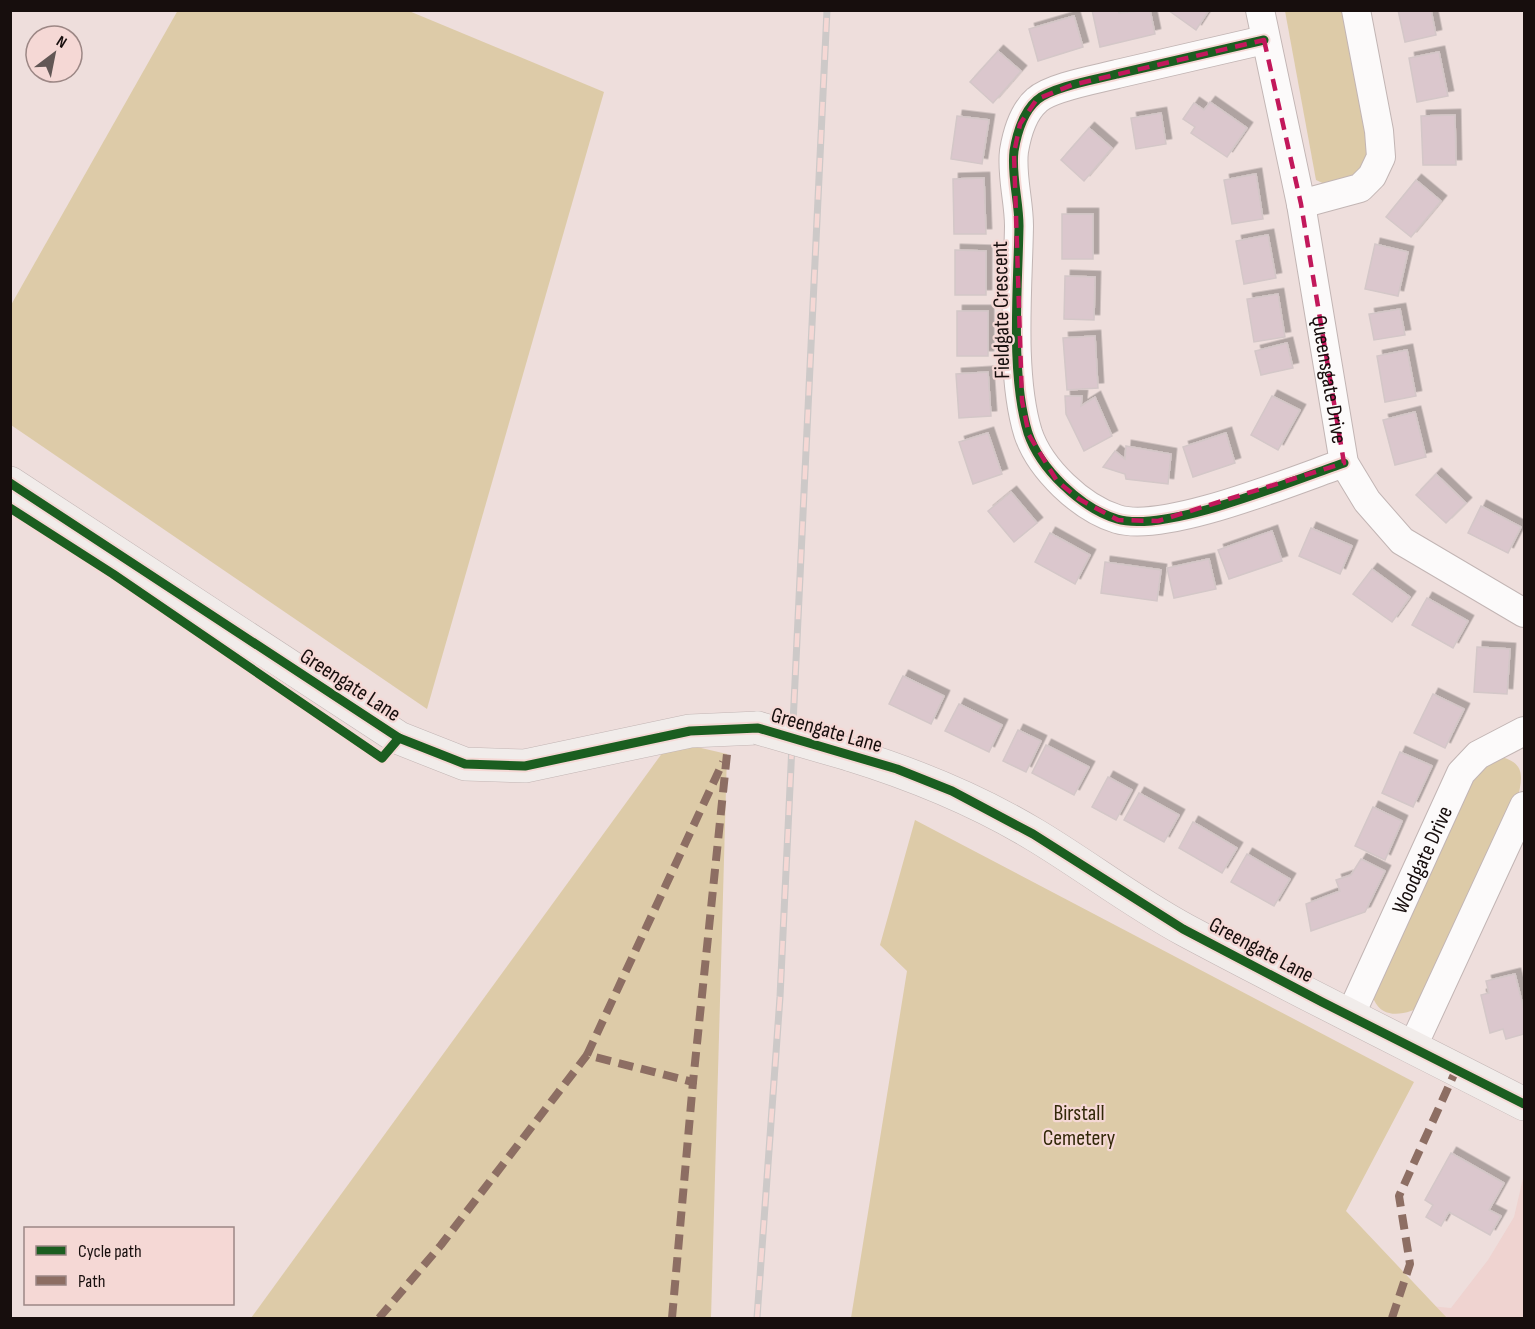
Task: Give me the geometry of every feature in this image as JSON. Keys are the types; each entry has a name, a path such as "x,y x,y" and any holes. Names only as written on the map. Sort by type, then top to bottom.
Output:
{"street":[{"name":"Queensgate Drive","path":"1260,10 1264,40 1301,204 1344,463 1367,501 1402,541 1524,613"},
{"path":"1301,204 1360,188 1372,176 1381,157 1379,131 1356,10"},
{"name":"Fieldgate Crescent","path":"1264,40 1072,85 1037,99 1020,124 1014,153 1019,223 1016,318 1022,401 1029,435 1058,481 1079,500 1118,520 1158,521 1214,506 1344,463"},
{"name":"Greengate Lane","path":"10,483 399,738 465,764 525,766 690,731 758,728 897,769 952,791 1013,823 1183,929 1524,1104"},
{"name":"Woodgate Drive","path":"1350,1016 1461,773 1478,755 1524,730"},
{"path":"1412,1048 1524,806"}],"highlighted area":[{"path":"1264,40 1301,204 1344,463 1158,521 1118,520 1079,499 1057,481 1029,435 1022,401 1014,153 1020,124 1037,99 1072,85"}],"shaded area":[{"path":"1524,1174 1524,1318 1423,1318 1430,1306 1451,1308 1488,1260 1514,1217"}],"green space":[{"path":"178,10 409,11 604,92 427,709 11,425 11,305"},
{"path":"1285,11 1344,11 1369,143 1362,176 1329,186 1316,180"},
{"path":"671,741 727,754 711,1318 251,1318"},
{"path":"1493,755 1511,761 1520,770 1521,783 1517,801 1424,1005 1405,1013 1384,1011 1374,1000 1371,981 1470,774"},
{"name":"Birstall Cemetery","path":"915,820 1414,1082 1346,1211 1447,1318 851,1318 907,971 880,945"}],"building":[{"path":"1092,10 1118,10 1119,13 1150,10 1155,34 1100,47"},
{"path":"1168,10 1209,10 1196,30"},
{"path":"1398,10 1431,10 1436,35 1405,42"},
{"path":"1074,16 1083,47 1038,61 1029,29"},
{"path":"998,51 1021,71 993,103 970,82"},
{"path":"1439,52 1448,96 1417,102 1409,58"},
{"path":"1210,102 1247,128 1227,157 1191,133 1195,127 1183,119 1194,103 1204,110"},
{"path":"1161,113 1166,144 1136,149 1131,118"},
{"path":"1455,115 1456,165 1423,165 1421,116"},
{"path":"957,116 989,120 982,164 951,159"},
{"path":"1089,128 1112,148 1084,181 1061,160"},
{"path":"1256,174 1263,219 1232,224 1224,180"},
{"path":"984,178 986,234 954,234 953,179"},
{"path":"1416,180 1441,201 1411,237 1386,217"},
{"path":"1062,214 1093,214 1093,259 1062,259"},
{"path":"1268,235 1276,278 1244,284 1236,241"},
{"path":"1375,244 1408,252 1398,296 1365,289"},
{"path":"955,250 986,251 986,295 955,295"},
{"path":"1065,276 1095,277 1094,320 1064,319"},
{"path":"1278,294 1285,337 1254,342 1247,299"},
{"path":"1400,309 1405,335 1374,340 1369,314"},
{"path":"957,311 988,311 988,356 957,356"},
{"path":"1095,336 1098,388 1067,390 1063,338"},
{"path":"1287,343 1293,368 1261,375 1255,351"},
{"path":"1407,350 1416,396 1385,402 1377,356"},
{"path":"988,372 991,416 959,418 956,374"},
{"path":"1065,396 1082,396 1081,406 1095,397 1112,436 1084,451 1066,414"},
{"path":"1272,396 1300,410 1278,450 1251,435"},
{"path":"1415,412 1426,457 1395,465 1383,420"},
{"path":"988,433 1002,474 973,484 959,442"},
{"path":"1226,433 1235,463 1193,477 1183,447"},
{"path":"1126,446 1171,454 1168,484 1126,479 1125,474 1103,467 1115,451 1125,459"},
{"path":"1436,474 1466,503 1446,523 1416,495"},
{"path":"1011,492 1037,523 1014,542 988,511"},
{"path":"1481,506 1521,527 1508,553 1468,533"},
{"path":"1311,528 1352,546 1340,574 1299,556"},
{"path":"1272,531 1282,561 1229,579 1218,550"},
{"path":"1050,533 1090,555 1075,584 1035,562"},
{"path":"1209,559 1216,589 1174,598 1167,568"},
{"path":"1105,562 1161,570 1157,601 1101,593"},
{"path":"1372,569 1410,597 1392,622 1353,594"},
{"path":"1427,598 1468,621 1453,648 1412,625"},
{"path":"1477,647 1510,649 1507,694 1474,692"},
{"path":"903,676 944,696 931,724 889,704"},
{"path":"1433,694 1464,709 1445,748 1414,733"},
{"path":"959,704 1002,725 989,752 945,731"},
{"path":"1018,730 1041,741 1026,772 1003,761"},
{"path":"1046,745 1089,767 1074,795 1032,773"},
{"path":"1400,752 1432,766 1413,807 1382,793"},
{"path":"1108,777 1132,790 1116,820 1092,807"},
{"path":"1139,793 1179,815 1164,842 1124,820"},
{"path":"1373,807 1402,821 1385,860 1355,846"},
{"path":"1193,822 1237,848 1222,873 1179,848"},
{"path":"1247,854 1290,879 1274,906 1231,882"},
{"path":"1361,859 1385,871 1365,912 1311,931 1306,904 1340,891 1336,880 1351,875"},
{"path":"1515,974 1524,1010 1524,1034 1506,1039 1503,1029 1490,1033 1481,995 1489,993 1486,981"},
{"path":"1451,1153 1504,1183 1489,1210 1501,1216 1490,1235 1449,1212 1441,1226 1426,1217 1433,1205 1425,1200"}],"railway":[{"path":"757,1318 780,997 827,10"}],"marked path":[{"path":"379,1318 441,1245 587,1055 693,1082 727,754"},
{"path":"587,1055 723,762"},
{"path":"1392,1318 1410,1264 1399,1196 1456,1070"},
{"path":"672,1318 693,1082"}],"cycle path":[{"path":"1264,40 1063,87 1044,95 1028,110 1019,130 1013,160 1019,226 1017,358 1022,410 1034,447 1052,473 1090,506 1117,519 1138,522 1197,512 1230,503 1344,463"},
{"path":"10,483 399,738 465,764 525,766 690,731 758,728 897,769 952,791 1033,834 1183,929 1524,1104"},
{"path":"10,508 113,574 382,758 399,738"}]}
